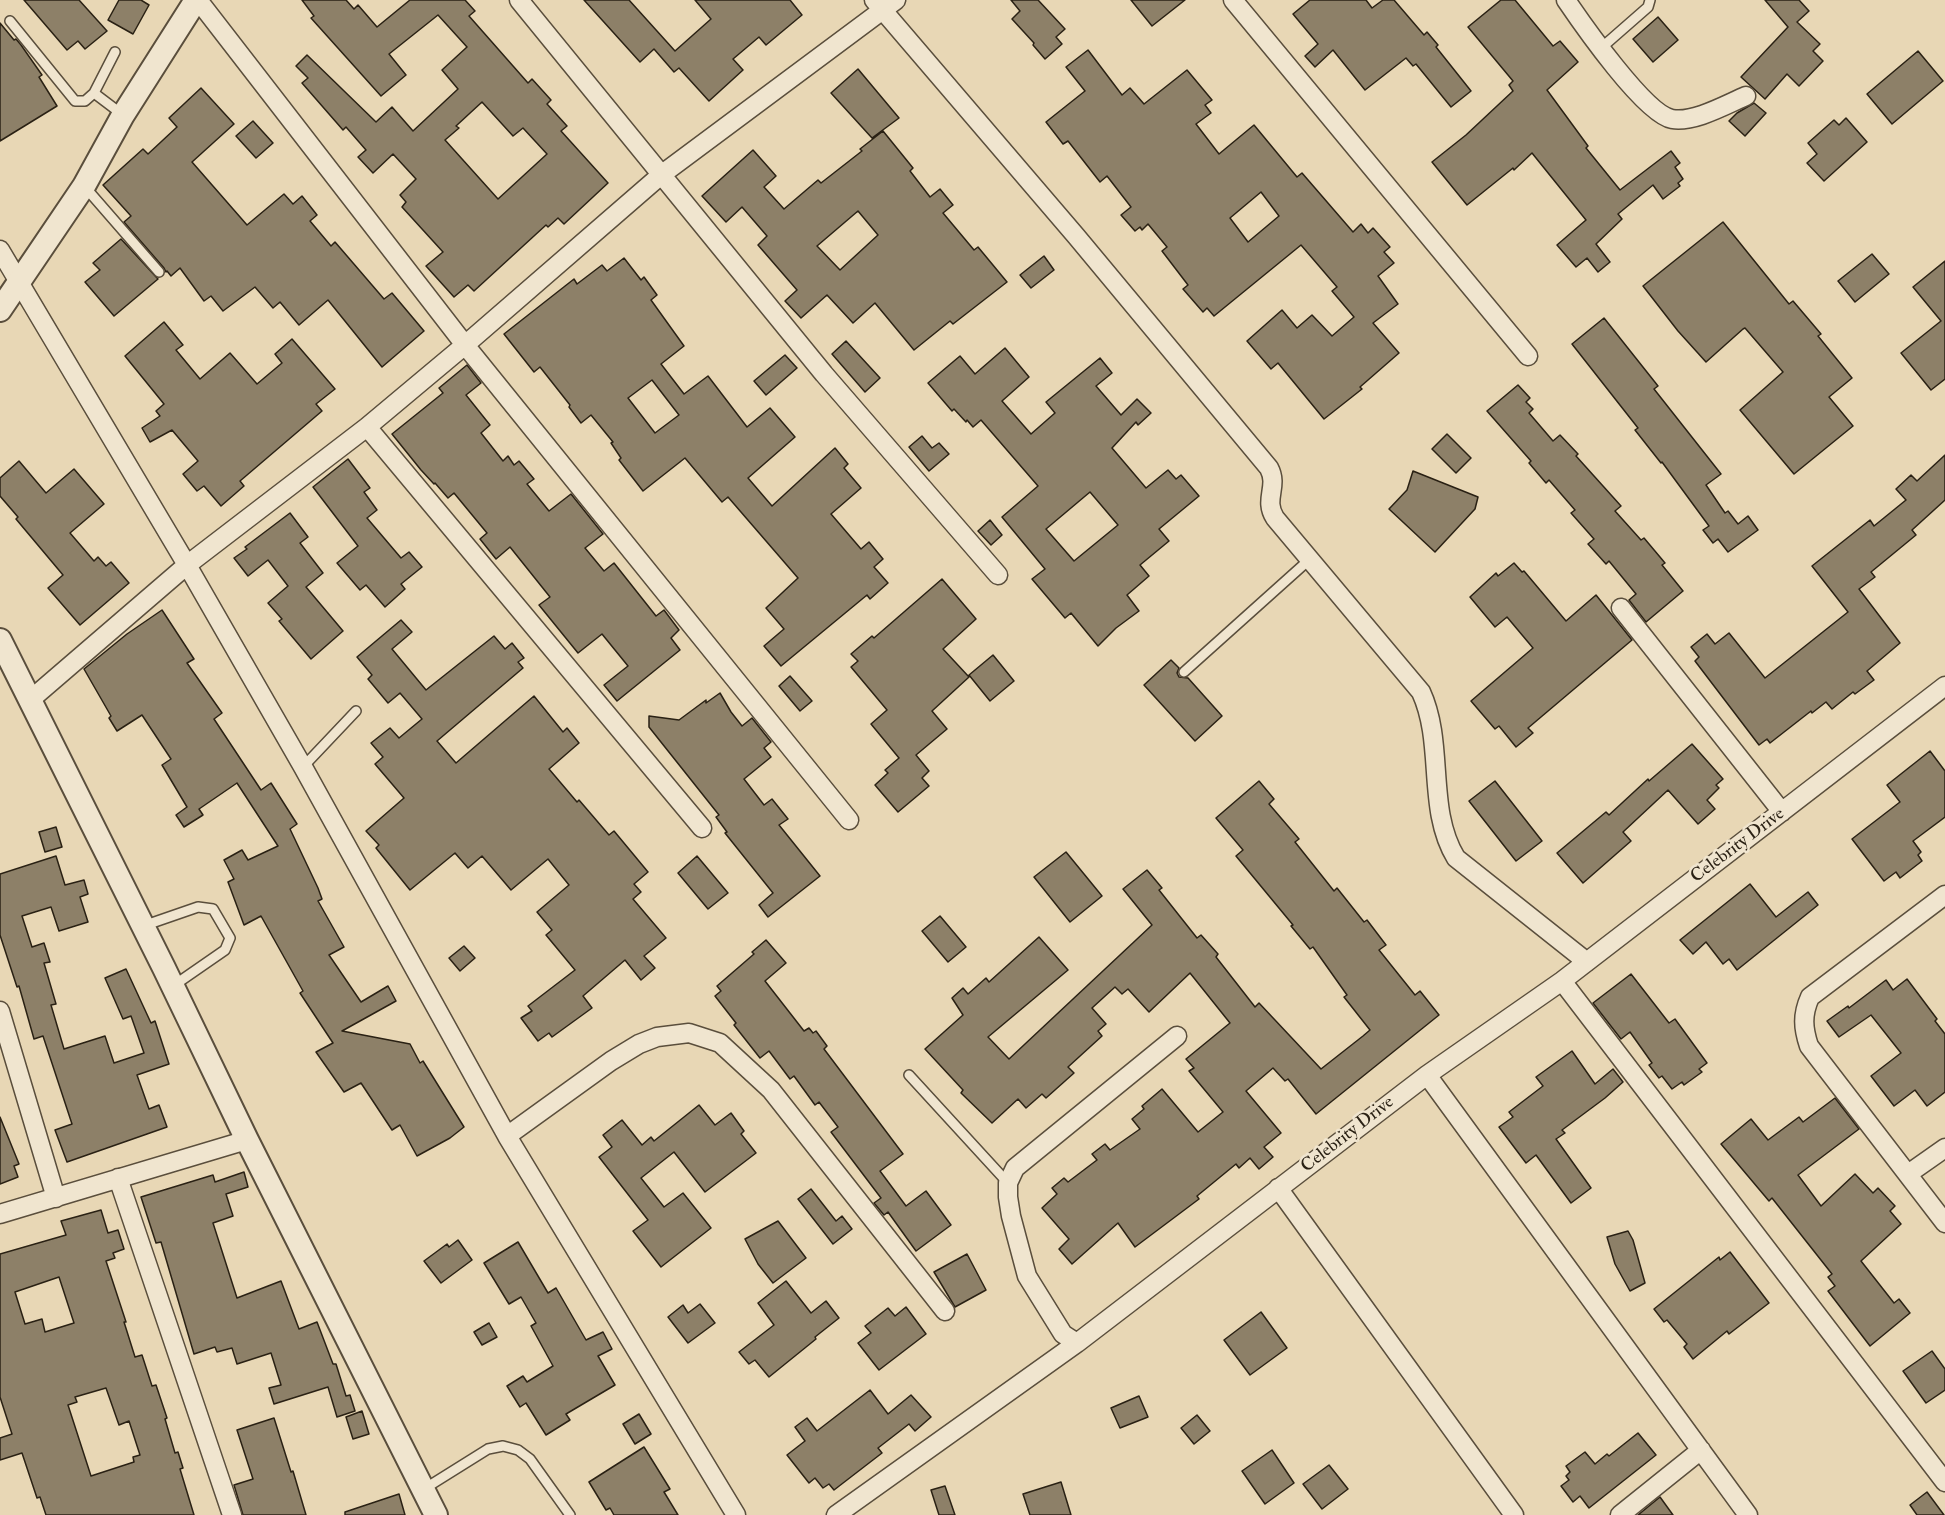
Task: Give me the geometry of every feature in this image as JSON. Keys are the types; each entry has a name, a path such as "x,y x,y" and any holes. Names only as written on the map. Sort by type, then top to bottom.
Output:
{"street":[{"path":"0,310 84,186 123,115 197,0 465,345 849,820"},
{"path":"519,0 824,374 998,575"},
{"path":"1233,0 1528,356"},
{"path":"1566,0 1600,49 1656,111 1672,119 1694,118 1746,96"},
{"path":"29,700 188,566 367,427 661,175 884,4 1269,468 1274,483 1270,497 1272,512 1421,692 1429,709 1442,828 1455,858 1587,962"},
{"path":"0,250 188,566 303,767 507,1136 736,1515"},
{"path":"367,427 702,828"},
{"path":"1621,608 1782,812"},
{"path":"0,640 173,986 247,1140 436,1515"},
{"name":"Celebrity Drive","path":"836,1515 1077,1343 1427,1075 1562,981 1945,686"},
{"path":"1945,895 1810,997 1804,1010 1803,1029 1809,1047 1945,1223"},
{"path":"1562,981 1945,1482"},
{"path":"0,1011 56,1198"},
{"path":"507,1136 611,1061 639,1044 657,1037 689,1033 720,1043 771,1090 945,1311"},
{"path":"1077,1343 1062,1334 1027,1276 1011,1216 1008,1183 1015,1168 1177,1036"},
{"path":"1427,1075 1748,1515"},
{"path":"0,1214 247,1140"},
{"path":"1908,1174 1945,1148"},
{"path":"118,1179 232,1515"},
{"path":"1278,1188 1514,1515"},
{"path":"1620,1515 1701,1450"}],"lane":[{"path":"1600,49 1648,7 1650,0"},
{"path":"10,21 75,101 85,101 94,93 115,51"},
{"path":"94,93 123,115"},
{"path":"84,186 159,272"},
{"path":"1184,672 1310,559"},
{"path":"303,767 356,711"},
{"path":"143,926 198,907 206,907 213,909 230,938 225,950 173,986"},
{"path":"909,1075 1008,1183"},
{"path":"424,1489 488,1449 503,1446 518,1450 530,1459 570,1515"}],"building":[{"path":"24,0 79,0 107,31 85,49 78,41 67,50"},
{"path":"119,0 141,0 149,5 133,34 108,20"},
{"path":"302,0 346,0 354,9 358,5 377,27 410,0 465,0 475,11 469,16 528,83 532,79 551,100 547,104 567,126 561,131 608,183 564,224 558,218 548,227 546,225 474,291 468,285 454,297 426,266 443,252 402,207 406,202 400,195 416,179 393,154 373,173 358,157 366,150 346,127 343,130 302,83 308,78 296,66 307,55 376,122 392,107 413,131 458,89 442,70 467,47 438,15 389,54 406,75 381,96 311,18 314,16","holes":["482,102 513,136 523,128 547,154 498,199 445,140 459,128 456,126"]},
{"path":"584,0 629,0 675,51 711,19 695,0 790,0 802,15 766,45 759,37 733,59 743,70 709,101 679,68 674,72 654,49 640,62"},
{"path":"1011,0 1038,0 1065,29 1056,37 1062,44 1045,59 1012,19 1020,11"},
{"path":"1131,0 1185,0 1152,26"},
{"path":"1310,0 1366,0 1372,8 1383,0 1394,0 1424,35 1427,32 1438,45 1436,47 1471,91 1451,107 1416,64 1413,66 1406,58 1365,90 1333,50 1315,67 1305,56 1318,44 1293,14"},
{"path":"1501,0 1515,0 1553,46 1560,41 1578,62 1547,90 1588,146 1586,148 1620,190 1671,151 1680,163 1675,167 1683,179 1678,183 1680,186 1663,199 1653,185 1618,214 1622,219 1596,244 1610,262 1598,272 1587,258 1576,267 1557,245 1586,220 1532,153 1514,170 1513,168 1467,205 1432,162 1466,135 1513,91 1509,85 1513,81 1468,27"},
{"path":"1765,0 1799,0 1809,11 1797,22 1820,44 1813,51 1823,61 1799,86 1787,74 1765,99 1741,77 1788,27"},
{"path":"1658,17 1678,40 1653,62 1633,39"},
{"path":"0,23 21,45 42,75 39,77 57,106 0,141"},
{"path":"1088,50 1122,95 1130,88 1144,104 1187,70 1212,100 1205,105 1211,113 1196,124 1219,154 1254,125 1297,177 1302,173 1353,232 1361,224 1368,233 1373,228 1390,247 1384,252 1394,263 1378,276 1398,304 1373,323 1399,353 1360,387 1362,389 1324,419 1278,363 1271,369 1247,341 1282,310 1297,328 1312,315 1332,336 1354,317 1332,291 1337,287 1301,245 1214,316 1207,308 1203,312 1183,289 1188,285 1162,251 1167,247 1148,224 1142,230 1140,227 1135,231 1121,215 1131,207 1107,176 1100,182 1068,141 1063,144 1046,122 1085,91 1066,67","holes":["1261,192 1279,216 1248,242 1230,218"]},
{"path":"1918,51 1943,81 1892,124 1867,94"},
{"path":"858,69 899,118 872,138 831,93"},
{"path":"201,88 234,124 192,162 247,225 284,194 293,204 302,196 317,215 310,221 331,246 335,242 384,299 392,293 424,331 382,367 328,300 299,325 280,302 273,308 255,287 223,311 211,296 204,301 180,268 171,276 166,272 124,222 131,216 103,185 143,149 148,154 177,127 169,118"},
{"path":"1754,103 1766,113 1745,136 1729,121 1737,113"},
{"path":"1846,118 1867,142 1824,181 1807,163 1817,154 1808,143 1834,120 1839,125"},
{"path":"253,121 273,143 256,158 236,136"},
{"path":"883,131 913,168 910,171 930,197 940,189 953,205 943,213 974,250 978,247 1007,282 953,324 950,321 914,350 875,303 853,323 827,295 801,318 785,301 797,290 758,245 767,236 742,207 726,222 702,196 753,150 776,176 764,187 784,209 818,180 821,183 862,151 860,149","holes":["858,211 878,235 840,270 817,246"]},
{"path":"1723,222 1789,304 1793,301 1821,334 1818,336 1852,378 1829,397 1853,426 1794,474 1740,410 1783,372 1745,328 1706,362 1643,286"},
{"path":"121,239 158,279 114,316 85,282 100,270 93,263"},
{"path":"1872,254 1889,274 1855,302 1838,281"},
{"path":"1044,256 1054,270 1031,288 1020,275"},
{"path":"624,258 641,280 644,277 657,295 651,300 684,346 661,364 684,394 708,376 747,427 770,408 795,437 748,478 772,506 835,448 848,464 844,468 861,488 831,514 861,549 869,542 883,559 874,567 888,583 870,599 867,595 781,666 764,646 784,629 766,608 798,578 728,497 722,502 685,458 643,491 619,460 621,458 611,443 613,442 591,415 581,423 540,367 534,372 504,334 574,279 577,284 602,265 607,271","holes":["652,380 679,415 655,433 628,398"]},
{"path":"1945,261 1945,379 1931,390 1901,353 1941,321 1913,287"},
{"path":"1604,318 1658,386 1654,389 1721,474 1706,485 1725,513 1728,511 1738,524 1748,516 1758,530 1728,552 1718,539 1713,543 1703,530 1709,526 1662,462 1635,430 1638,428 1572,344"},
{"path":"164,322 183,345 176,350 200,379 230,353 257,384 282,363 275,354 292,339 335,389 316,404 322,411 240,481 244,486 221,506 204,486 197,491 183,474 198,461 172,430 150,442 142,428 160,416 156,411 164,404 125,356"},
{"path":"846,341 880,378 865,392 832,354"},
{"path":"1005,348 1029,377 1002,401 1031,434 1055,413 1046,402 1100,358 1112,373 1096,386 1121,415 1137,399 1151,413 1138,425 1136,422 1112,448 1146,488 1168,470 1176,479 1181,475 1199,496 1159,529 1169,541 1140,565 1149,576 1127,595 1139,611 1116,628 1098,646 1071,613 1065,618 1032,579 1045,569 1002,517 1038,486 981,420 973,427 954,409 952,411 928,383 960,356 975,374","holes":["1090,492 1118,525 1074,561 1046,529"]},
{"path":"785,355 797,368 766,395 754,381"},
{"path":"467,365 481,383 466,395 490,425 481,433 503,461 508,456 514,465 519,461 534,479 527,484 549,511 571,494 603,534 585,548 604,571 614,563 656,616 664,610 679,630 671,638 680,650 617,701 604,685 628,666 602,634 578,653 539,605 550,597 510,547 496,559 480,539 487,533 454,493 448,498 421,470 392,434 443,393 439,388"},
{"path":"1518,385 1530,398 1526,402 1533,409 1529,413 1553,441 1560,435 1578,454 1576,456 1621,506 1615,511 1641,540 1644,538 1665,563 1662,565 1683,591 1646,622 1629,600 1636,594 1609,561 1606,564 1588,544 1594,539 1571,513 1575,510 1549,480 1546,483 1529,463 1531,461 1487,411"},
{"path":"1447,434 1471,458 1456,473 1432,449"},
{"path":"922,436 932,448 939,443 949,454 929,471 909,447"},
{"path":"1945,455 1945,500 1912,530 1916,535 1871,572 1875,577 1859,589 1900,643 1867,671 1874,680 1855,694 1853,692 1832,709 1826,702 1770,743 1767,739 1759,745 1695,661 1699,657 1691,647 1707,634 1715,644 1729,633 1765,678 1848,612 1812,566 1870,520 1874,526 1906,500 1896,489 1911,475 1917,481"},
{"path":"348,459 370,488 364,492 377,510 367,518 401,558 409,552 422,567 401,584 405,589 385,607 366,585 360,590 337,563 358,546 313,487"},
{"path":"19,461 46,493 74,469 104,504 70,533 94,561 98,557 106,566 111,562 129,583 80,625 48,588 63,575 16,519 18,517 0,496 0,478"},
{"path":"1413,471 1478,497 1475,509 1435,552 1389,509 1407,490"},
{"path":"290,513 308,537 300,543 323,573 306,587 343,631 311,659 279,621 282,619 268,603 288,586 268,560 248,576 234,558"},
{"path":"990,520 1002,535 991,545 978,531"},
{"path":"1514,563 1522,572 1524,571 1566,621 1596,595 1632,640 1528,728 1533,733 1516,747 1499,726 1495,729 1471,701 1533,648 1507,617 1495,627 1470,597 1496,573 1498,576"},
{"path":"942,579 976,619 943,649 969,677 932,711 947,729 916,755 929,771 922,778 929,786 898,812 875,785 888,773 885,770 899,758 871,724 887,710 851,667 858,661 851,654 872,636 874,638"},
{"path":"162,610 194,659 187,663 222,713 214,719 261,790 271,783 297,824 290,829 318,888 322,899 318,901 344,947 329,955 361,1002 388,986 396,1001 342,1031 410,1044 420,1063 423,1061 464,1127 450,1138 417,1156 400,1125 392,1130 361,1083 344,1092 316,1052 333,1043 300,993 303,991 261,916 244,925 228,882 234,879 224,860 242,850 248,860 278,846 237,783 199,809 203,815 184,827 176,815 187,807 162,765 171,759 142,715 117,731 84,669 127,634"},
{"path":"401,620 412,632 392,649 426,690 494,636 505,649 512,643 524,658 518,662 523,668 437,741 456,763 534,696 563,732 567,728 579,743 549,769 609,835 614,831 648,872 634,884 641,892 633,899 666,938 644,956 655,968 641,980 625,960 583,996 592,1008 552,1037 549,1033 538,1041 521,1018 532,1011 528,1006 575,970 546,935 552,930 537,912 569,885 548,859 511,890 482,856 468,868 455,853 410,890 376,848 379,845 366,831 404,798 375,764 383,757 371,743 390,728 399,738 422,719 400,693 388,703 368,679 372,675 357,657"},
{"path":"993,655 1014,681 990,701 969,675"},
{"path":"1171,660 1179,668 1177,673 1179,677 1188,678 1222,716 1195,741 1144,685"},
{"path":"790,676 812,701 800,711 779,686"},
{"path":"720,693 742,726 752,718 771,742 764,748 771,757 744,779 764,805 772,799 788,819 779,825 820,876 768,917 759,905 773,893 725,833 727,832 716,817 719,815 649,727 649,716 679,720 706,700 706,703"},
{"path":"1692,744 1723,779 1716,785 1719,788 1707,800 1715,809 1698,824 1668,790 1623,832 1631,841 1583,883 1557,853 1606,812 1609,815 1648,779 1649,781"},
{"path":"1930,751 1945,771 1945,817 1913,841 1921,852 1918,855 1922,861 1900,878 1896,872 1884,881 1852,839 1900,802 1887,785"},
{"path":"1259,781 1274,799 1269,804 1299,839 1295,842 1334,891 1337,888 1364,922 1367,920 1386,945 1379,950 1415,995 1420,991 1439,1015 1316,1114 1288,1079 1285,1081 1273,1068 1246,1091 1281,1133 1264,1147 1273,1157 1259,1169 1250,1158 1239,1168 1236,1164 1197,1196 1199,1199 1135,1247 1118,1223 1072,1264 1059,1249 1069,1239 1042,1208 1057,1194 1052,1188 1064,1178 1068,1182 1097,1160 1092,1154 1105,1144 1110,1150 1140,1129 1132,1119 1144,1109 1142,1106 1162,1089 1198,1132 1223,1112 1189,1071 1194,1068 1186,1059 1230,1023 1190,973 1149,1012 1128,989 1122,994 1115,987 1092,1008 1106,1024 1098,1031 1102,1036 1068,1067 1074,1073 1046,1098 1042,1094 1026,1108 1018,1099 992,1123 961,1093 963,1090 925,1049 963,1015 952,998 963,988 968,994 986,978 989,982 1039,937 1068,970 988,1037 1009,1059 1152,925 1123,889 1147,870 1162,888 1159,890 1197,938 1201,935 1218,954 1216,957 1255,1007 1259,1003 1321,1069 1363,1036 1370,1030 1344,997 1347,995 1313,947 1310,949 1236,856 1243,850 1216,818"},
{"path":"1495,781 1542,841 1516,861 1469,801"},
{"path":"56,827 62,847 45,852 39,832"},
{"path":"1066,852 1102,896 1070,922 1034,877"},
{"path":"56,856 65,885 84,880 88,894 80,897 88,922 59,931 51,907 22,916 32,947 44,943 50,962 44,963 56,1004 51,1005 64,1049 105,1036 114,1063 144,1053 131,1016 123,1019 105,978 126,969 151,1023 155,1021 169,1064 137,1075 149,1109 159,1105 167,1127 67,1162 55,1130 72,1124 43,1036 34,1039 19,986 17,987 0,935 0,874"},
{"path":"697,856 728,893 708,909 678,873"},
{"path":"1750,884 1776,917 1808,892 1818,905 1737,970 1729,959 1723,964 1706,942 1693,954 1680,940"},
{"path":"940,916 966,947 948,962 922,931"},
{"path":"766,940 786,963 765,981 804,1031 809,1028 813,1033 816,1031 827,1046 824,1049 903,1154 880,1171 906,1206 926,1191 951,1225 916,1251 888,1212 884,1215 874,1203 881,1198 831,1132 838,1127 819,1102 815,1105 794,1076 790,1079 769,1051 760,1058 715,996 721,991 717,986 754,954 752,952"},
{"path":"464,946 475,958 460,971 449,958"},
{"path":"1631,974 1669,1023 1675,1019 1707,1063 1699,1069 1702,1072 1684,1085 1682,1082 1672,1089 1662,1076 1659,1078 1649,1065 1652,1063 1630,1032 1621,1039 1593,1003"},
{"path":"1907,979 1937,1019 1935,1021 1945,1034 1945,1092 1927,1106 1915,1090 1894,1106 1871,1076 1901,1053 1871,1015 1839,1037 1827,1021 1848,1006 1849,1008 1886,980 1893,990"},
{"path":"1572,1051 1595,1084 1613,1069 1623,1082 1562,1130 1565,1133 1556,1139 1591,1188 1571,1203 1536,1155 1526,1163 1499,1127 1513,1117 1509,1112 1543,1086 1536,1077"},
{"path":"1835,1098 1859,1129 1798,1175 1821,1206 1855,1174 1873,1193 1878,1188 1895,1206 1890,1211 1901,1224 1861,1261 1894,1303 1899,1299 1910,1313 1870,1346 1828,1291 1835,1286 1828,1277 1832,1274 1772,1198 1769,1201 1721,1144 1751,1119 1768,1140 1799,1117 1803,1122"},
{"path":"699,1105 715,1125 731,1113 744,1131 741,1134 756,1153 705,1192 674,1152 641,1178 664,1207 683,1193 711,1228 661,1267 633,1231 648,1220 599,1157 612,1147 603,1135 622,1120 642,1145 651,1137 654,1141"},
{"path":"0,1117 19,1164 14,1166 18,1177 0,1184"},
{"path":"244,1172 248,1187 226,1194 233,1216 213,1223 237,1298 281,1281 299,1329 317,1322 333,1364 336,1364 346,1396 350,1395 355,1411 337,1417 328,1387 274,1404 269,1388 281,1385 271,1353 237,1364 232,1348 217,1352 215,1347 194,1354 161,1242 156,1243 141,1197 213,1175 215,1182"},
{"path":"811,1189 836,1221 842,1216 852,1229 833,1244 798,1199"},
{"path":"101,1210 108,1233 118,1230 124,1249 113,1253 115,1258 106,1261 135,1357 142,1355 152,1386 156,1385 175,1453 178,1452 183,1468 180,1469 194,1515 46,1515 40,1497 37,1498 22,1453 0,1460 0,1438 12,1434 0,1397 0,1254 66,1235 61,1221","holes":["59,1277 74,1323 45,1332 42,1319 25,1324 15,1292","106,1388 119,1425 129,1421 140,1455 133,1457 134,1462 91,1476 68,1405 77,1402 75,1397"]},
{"path":"778,1221 806,1258 773,1283 758,1264 745,1239"},
{"path":"1628,1231 1633,1240 1645,1283 1630,1291 1615,1264 1607,1237"},
{"path":"458,1240 472,1260 441,1283 424,1261 447,1244 449,1247"},
{"path":"518,1242 548,1293 556,1288 586,1340 603,1332 612,1349 598,1356 615,1385 566,1414 570,1420 546,1435 526,1403 520,1407 507,1386 523,1376 527,1382 553,1366 531,1326 536,1323 521,1297 509,1304 484,1263"},
{"path":"1730,1252 1769,1303 1729,1334 1727,1331 1693,1359 1684,1347 1687,1344 1667,1320 1664,1322 1654,1309 1719,1257 1720,1260"},
{"path":"967,1254 986,1290 955,1307 934,1272"},
{"path":"786,1281 811,1313 826,1301 839,1318 769,1377 755,1360 749,1364 739,1352 774,1325 758,1303"},
{"path":"700,1304 715,1323 688,1343 668,1317 683,1305 688,1313"},
{"path":"906,1307 926,1334 879,1370 858,1343 871,1333 865,1326 888,1308 895,1316"},
{"path":"1261,1312 1287,1348 1250,1375 1224,1340"},
{"path":"489,1323 497,1337 482,1345 474,1332"},
{"path":"1932,1351 1945,1369 1945,1390 1926,1403 1903,1371"},
{"path":"870,1390 888,1414 911,1395 931,1417 915,1431 909,1424 878,1448 882,1453 834,1490 829,1484 823,1488 815,1478 809,1483 787,1455 805,1441 795,1427 807,1418 817,1431"},
{"path":"1139,1396 1148,1417 1120,1428 1111,1408"},
{"path":"362,1411 369,1434 353,1439 346,1417"},
{"path":"639,1414 651,1434 635,1444 623,1424"},
{"path":"1197,1415 1210,1431 1194,1444 1181,1428"},
{"path":"274,1418 306,1515 243,1515 234,1485 253,1479 237,1430"},
{"path":"1638,1433 1656,1455 1589,1508 1580,1496 1573,1502 1561,1486 1569,1480 1566,1476 1570,1472 1566,1466 1585,1452 1595,1464"},
{"path":"644,1447 670,1489 664,1492 678,1515 614,1515 610,1508 606,1510 589,1482"},
{"path":"1272,1450 1294,1483 1265,1504 1242,1471"},
{"path":"1329,1465 1348,1489 1322,1509 1303,1484"},
{"path":"1061,1482 1071,1515 1030,1515 1023,1494"},
{"path":"945,1486 955,1515 939,1515 931,1490"},
{"path":"1927,1492 1944,1515 1917,1515 1910,1505"},
{"path":"399,1494 405,1515 345,1515 345,1512"},
{"path":"1660,1497 1673,1515 1638,1515"}]}
